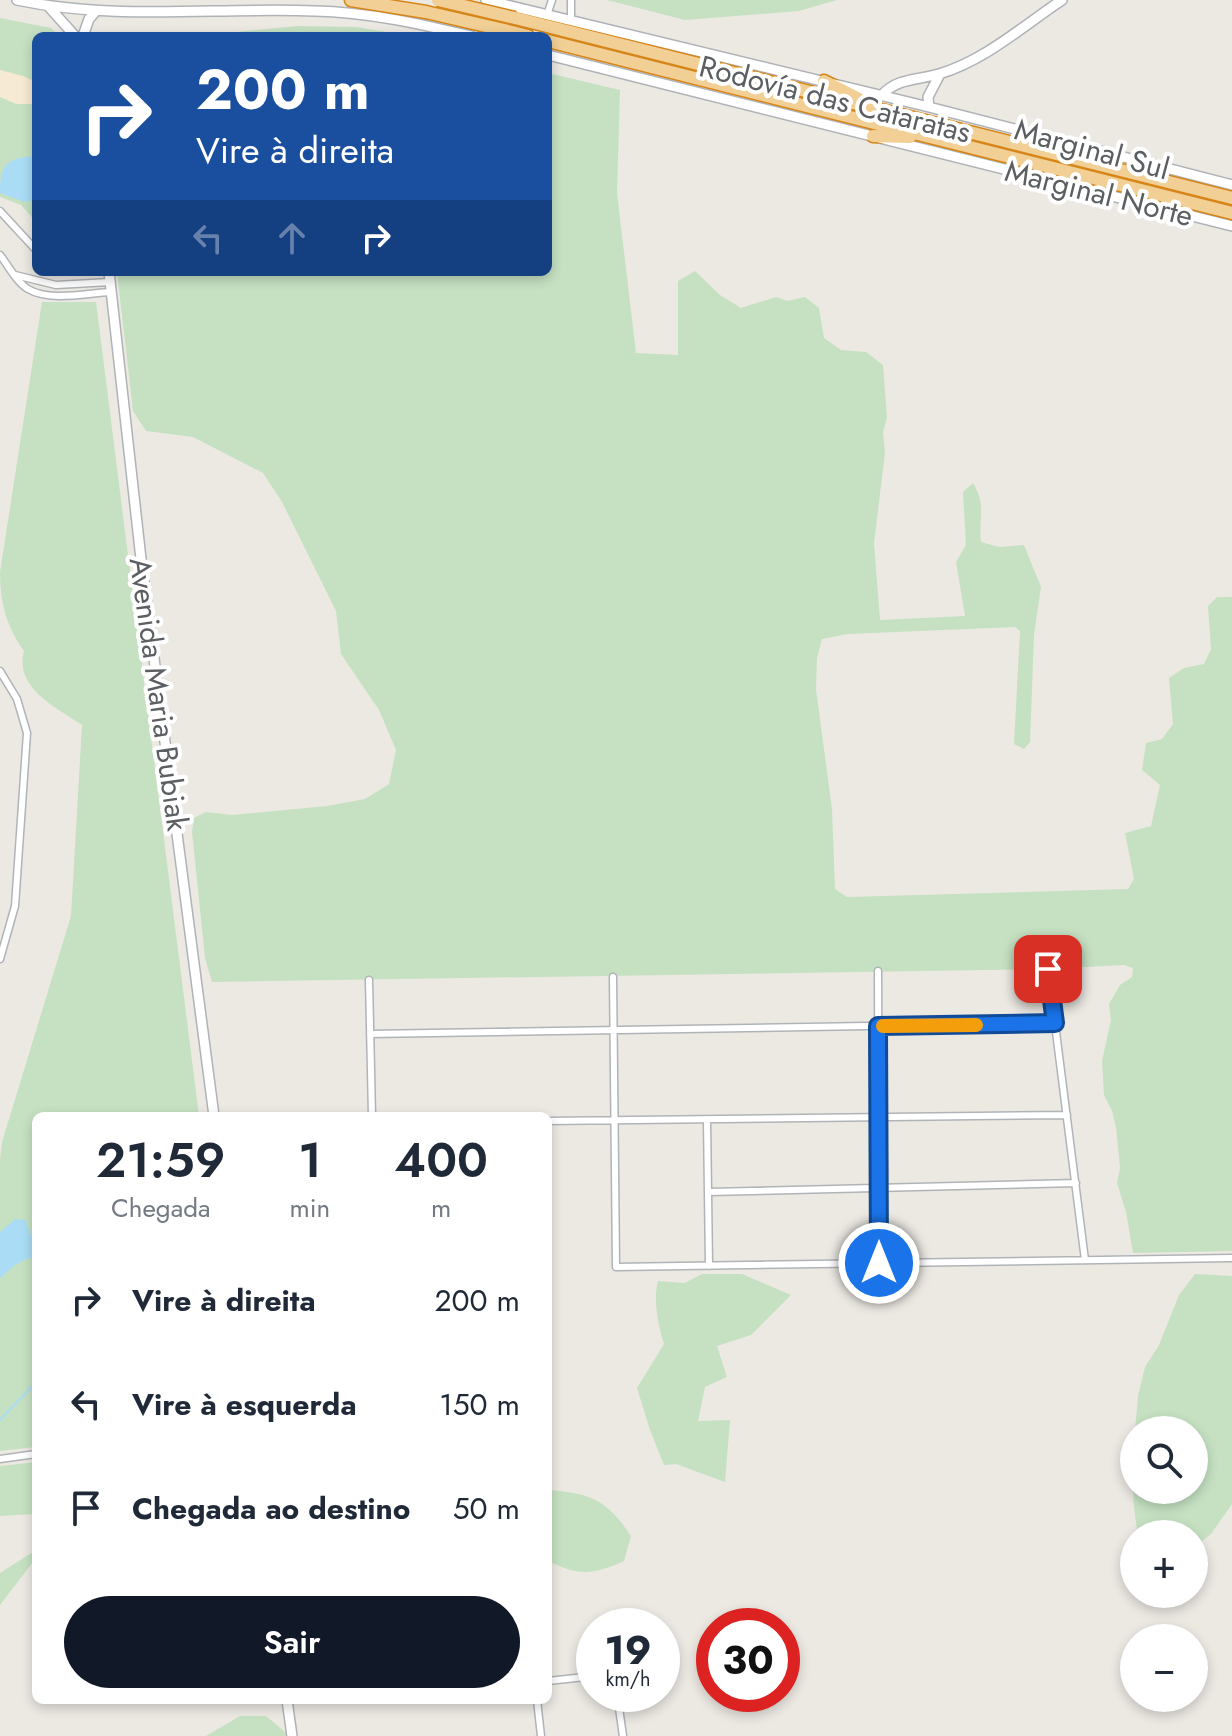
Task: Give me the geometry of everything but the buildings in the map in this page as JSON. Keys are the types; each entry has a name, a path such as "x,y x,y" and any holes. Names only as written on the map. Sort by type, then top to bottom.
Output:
{"highway":[{"path":"351,0 426,12 512,32"},
{"name":"Rodovía das Cataratas","path":"438,0 1232,198"},
{"name":"Rodovía das Cataratas","path":"552,42 1232,213"},
{"path":"824,81 878,109"},
{"path":"873,136 933,138"}],"street":[{"path":"17,0 49,7 96,11 317,11 382,17 454,32"},
{"path":"438,28 445,0"},
{"name":"Marginal Sul","path":"486,0 882,95 1232,185"},
{"path":"547,15 552,0"},
{"path":"571,0 571,21"},
{"path":"882,95 890,86 940,74 982,54 1062,0"},
{"path":"493,32 501,3"},
{"path":"49,7 71,32"},
{"path":"84,32 96,11"},
{"name":"Marginal Norte","path":"552,56 1232,226"},
{"path":"929,107 928,97 940,74"},
{"path":"0,211 32,246"},
{"path":"0,255 15,275 56,285 110,282"},
{"name":"Avenida Maria Bubiak","path":"110,282 141,559 213,1112"},
{"path":"0,671 17,699 27,733 17,893 0,959"},
{"path":"1048,969 1085,1260"},
{"path":"878,971 879,1263"},
{"path":"613,977 616,1267 1232,1258"},
{"path":"369,980 372,1112"},
{"path":"370,1034 1055,1023"},
{"path":"552,1121 1067,1115"},
{"path":"707,1120 709,1266"},
{"path":"708,1192 1076,1183"},
{"path":"0,1459 32,1455"},
{"path":"552,1681 576,1678"},
{"path":"288,1704 292,1736"},
{"path":"537,1704 541,1736"},
{"path":"620,1712 623,1736"}],"green space":[{"path":"607,0 837,0 799,11 685,20"},
{"path":"0,18 51,28 56,32 32,32 32,217 21,205 0,197"},
{"path":"298,26 356,27 387,32 237,32"},
{"path":"552,74 620,90 617,193 636,353 678,355 678,281 695,271 720,295 741,308 776,297 787,301 805,297 819,308 824,338 841,350 866,352 883,365 887,418 883,432 885,453 874,543 880,620 965,616 956,562 966,545 963,492 973,483 981,505 981,542 999,547 1024,545 1041,587 1034,635 1030,742 1024,749 1014,744 1020,631 1015,627 848,634 822,639 817,658 816,689 832,809 835,889 847,897 1128,889 1134,879 1125,833 1151,826 1160,785 1142,770 1146,743 1162,739 1173,724 1169,678 1184,668 1204,664 1211,649 1208,606 1217,597 1232,597 1232,1251 1133,1253 1117,1183 1120,1168 1116,1127 1104,1095 1102,1061 1111,1020 1109,1004 1120,985 1132,977 1133,968 1124,965 1048,969 212,982 205,958 192,832 194,818 206,812 232,815 327,806 365,799 389,784 396,750 379,710 341,654 336,611 282,502 263,473 193,437 146,431 133,411 117,276 552,276"},
{"path":"42,302 96,302 198,1112 32,1112 32,1447 0,1451 0,1159 2,1142 71,916 82,725 40,695 25,676 24,651 8,623 0,572"},
{"path":"702,1274 742,1274 791,1295 751,1335 717,1346 727,1377 705,1387 698,1421 730,1420 725,1482 676,1464 664,1465 637,1388 664,1344 657,1312 658,1281 685,1283"},
{"path":"1195,1274 1232,1276 1232,1504 1208,1536 1208,1520 1136,1520 1135,1512 1135,1504 1208,1504 1208,1416 1136,1416 1145,1367 1159,1345 1179,1295"},
{"path":"32,1462 32,1514 0,1516 0,1466"},
{"path":"552,1490 587,1496 606,1506 631,1536 624,1561 595,1571 569,1569 552,1563"},
{"path":"32,1553 32,1563 0,1605 0,1573"},
{"path":"240,1716 266,1716 290,1736 206,1736"}],"sand":[{"path":"0,70 32,80 32,104 16,104 0,97"}],"water":[{"path":"32,157 32,201 25,202 0,193 4,169 18,159"},
{"path":"15,1219 25,1220 32,1235 32,1259 15,1265 0,1278 0,1232"}],"waterway":[{"path":"0,1420 32,1386"}],"slow traffic":[{"path":"883,1026 976,1025"}],"route":[{"path":"879,1263 878,1026 1055,1023 1048,969"}]}
